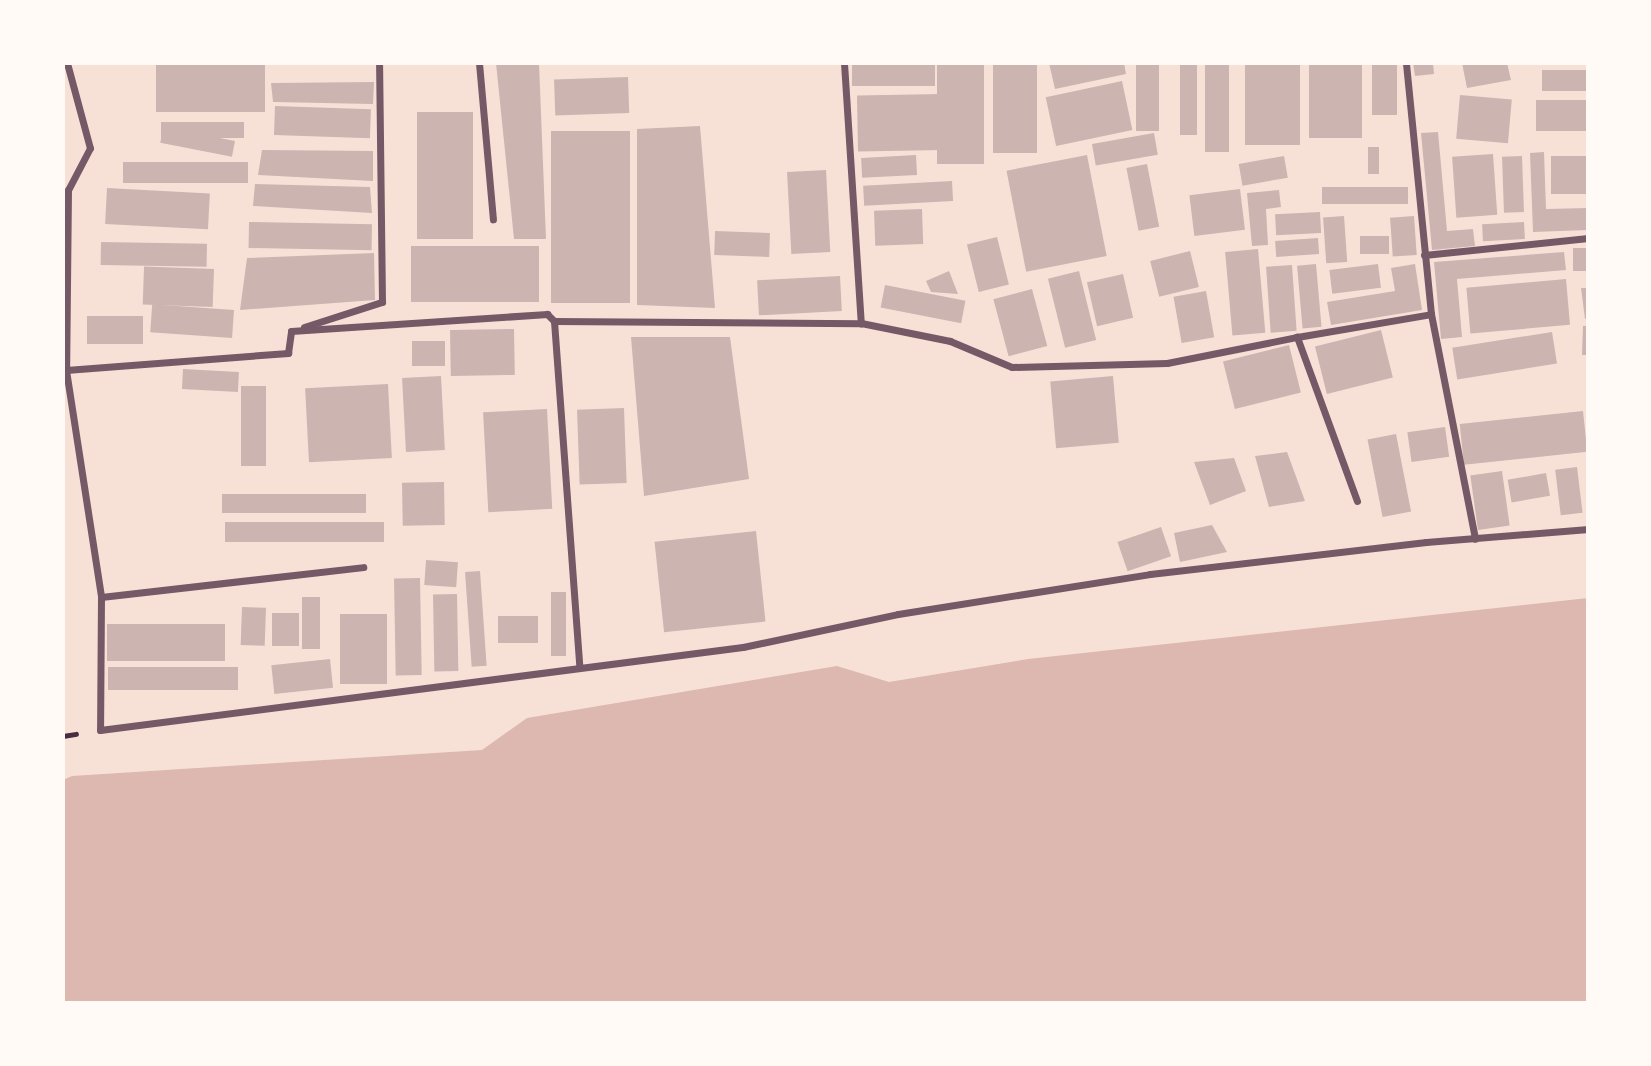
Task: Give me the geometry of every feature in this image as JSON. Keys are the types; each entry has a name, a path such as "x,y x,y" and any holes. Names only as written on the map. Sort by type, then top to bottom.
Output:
{"street":[{"path":"67,63 90,148 68,190 66,370 101,597 100,730 579,665 743,647 898,614 1150,574 1588,529"},
{"path":"291,331 382,302 379,63"},
{"path":"479,63 493,219"},
{"path":"844,63 861,323"},
{"path":"1406,63 1431,314 1475,539"},
{"path":"1424,255 1588,238"},
{"path":"291,331 547,314 554,321 579,665"},
{"path":"554,321 861,323 950,341 1012,367 1167,363 1431,314"},
{"path":"66,370 288,353 291,331"},
{"path":"1297,337 1357,501"},
{"path":"101,597 363,567"}],"shaded area":[{"path":"1588,598 1588,1003 63,1003 63,780 72,776 482,750 527,718 837,666 889,682 1028,659"}],"building":[{"path":"156,63 265,63 265,112 156,112"},
{"path":"496,63 539,63 546,239 514,239"},
{"path":"937,63 984,63 984,164 937,164"},
{"path":"993,63 1037,63 1037,153 993,153"},
{"path":"1049,63 1124,63 1126,74 1055,89"},
{"path":"1136,63 1159,63 1159,131 1136,131"},
{"path":"1180,63 1197,63 1197,135 1180,135"},
{"path":"1205,63 1229,63 1229,152 1205,152"},
{"path":"1245,63 1300,63 1300,145 1245,145"},
{"path":"1309,63 1362,63 1362,138 1309,138"},
{"path":"1372,63 1397,63 1397,115 1372,115"},
{"path":"1413,63 1433,63 1434,74 1415,76"},
{"path":"1462,63 1507,63 1511,80 1467,88"},
{"path":"852,65 935,65 935,86 852,86"},
{"path":"1542,70 1588,70 1588,91 1542,91"},
{"path":"628,77 629,113 555,116 554,80"},
{"path":"1122,81 1132,130 1056,146 1046,97"},
{"path":"374,82 373,104 273,102 271,83"},
{"path":"942,94 943,150 858,151 857,95"},
{"path":"1460,95 1512,100 1508,143 1456,139"},
{"path":"1536,100 1588,100 1588,131 1536,131"},
{"path":"275,106 371,109 370,138 274,135"},
{"path":"417,112 473,112 473,239 417,239"},
{"path":"161,122 244,122 244,138 161,138"},
{"path":"700,126 715,308 637,305 637,129"},
{"path":"163,127 235,141 232,157 160,143"},
{"path":"551,131 630,131 630,303 551,303"},
{"path":"1438,132 1447,231 1473,229 1475,246 1432,250 1421,133"},
{"path":"1154,133 1158,155 1096,166 1092,144"},
{"path":"1368,147 1379,147 1379,174 1368,174"},
{"path":"262,150 373,151 373,181 258,175"},
{"path":"1544,152 1546,209 1588,208 1588,230 1533,232 1530,153"},
{"path":"1493,154 1497,215 1456,218 1452,157"},
{"path":"916,155 917,175 862,178 861,158"},
{"path":"1087,155 1107,256 1026,272 1007,171"},
{"path":"1284,156 1288,178 1243,186 1239,164"},
{"path":"1522,156 1524,212 1504,213 1502,157"},
{"path":"1551,156 1588,156 1588,194 1551,194"},
{"path":"123,162 248,162 248,183 123,183"},
{"path":"1147,164 1159,227 1139,231 1126,168"},
{"path":"826,170 830,252 791,254 787,172"},
{"path":"952,181 953,201 864,206 863,186"},
{"path":"255,184 370,187 372,213 253,206"},
{"path":"1322,187 1408,187 1408,204 1322,204"},
{"path":"107,188 210,193 208,229 105,224"},
{"path":"1240,189 1245,230 1194,236 1189,195"},
{"path":"1279,190 1281,207 1266,209 1268,245 1252,246 1247,193"},
{"path":"922,209 923,244 875,246 874,211"},
{"path":"1320,212 1321,233 1276,235 1275,214"},
{"path":"1344,216 1347,262 1326,263 1323,217"},
{"path":"1414,216 1417,255 1393,257 1390,218"},
{"path":"249,222 372,224 372,250 249,248"},
{"path":"1524,222 1525,239 1483,241 1482,224"},
{"path":"715,231 770,233 769,257 714,255"},
{"path":"1360,236 1389,236 1389,254 1360,254"},
{"path":"997,237 1009,285 979,292 967,244"},
{"path":"1318,238 1319,254 1276,257 1275,241"},
{"path":"101,242 207,244 207,267 101,265"},
{"path":"411,246 539,246 539,302 411,302"},
{"path":"1573,248 1588,248 1588,271 1573,271"},
{"path":"1258,249 1265,333 1232,336 1225,252"},
{"path":"1190,251 1199,287 1159,297 1150,261"},
{"path":"1564,252 1566,270 1457,279 1462,337 1441,339 1434,262"},
{"path":"374,253 375,300 240,310 247,258"},
{"path":"1316,264 1321,327 1303,328 1297,266"},
{"path":"1378,264 1381,288 1332,294 1329,270"},
{"path":"1415,264 1422,310 1331,325 1327,302 1395,291 1391,268"},
{"path":"1292,265 1297,331 1271,333 1266,267"},
{"path":"144,267 214,269 213,307 143,305"},
{"path":"949,271 958,294 931,292 926,281"},
{"path":"1079,271 1096,340 1065,348 1048,279"},
{"path":"1123,274 1133,318 1097,326 1087,282"},
{"path":"840,276 842,311 759,315 757,280"},
{"path":"1566,279 1570,325 1470,334 1466,288"},
{"path":"885,285 965,301 961,323 881,308"},
{"path":"1581,288 1588,288 1588,318 1585,319"},
{"path":"1032,289 1047,346 1009,356 993,299"},
{"path":"1206,291 1214,337 1182,343 1174,297"},
{"path":"152,304 234,310 232,338 150,332"},
{"path":"87,316 143,316 143,344 87,344"},
{"path":"1583,326 1588,326 1588,355 1582,355"},
{"path":"514,329 515,375 451,376 450,330"},
{"path":"1381,330 1393,378 1327,394 1315,346"},
{"path":"1552,332 1557,364 1457,379 1452,348"},
{"path":"631,337 730,337 749,479 644,496"},
{"path":"412,341 445,341 445,366 412,366"},
{"path":"1289,345 1301,393 1235,409 1223,361"},
{"path":"183,369 239,372 238,392 182,389"},
{"path":"441,376 445,450 406,452 402,378"},
{"path":"1113,376 1119,443 1056,448 1050,381"},
{"path":"388,384 392,458 309,462 305,388"},
{"path":"241,386 266,386 266,466 241,466"},
{"path":"624,408 627,483 580,485 577,410"},
{"path":"547,409 552,509 488,512 483,412"},
{"path":"1583,411 1587,452 1464,465 1460,424"},
{"path":"1445,427 1449,457 1412,462 1407,432"},
{"path":"1396,434 1411,512 1383,517 1368,440"},
{"path":"1287,452 1305,501 1269,507 1255,456"},
{"path":"1234,458 1246,491 1210,505 1194,462"},
{"path":"1577,467 1583,513 1561,515 1555,470"},
{"path":"1502,471 1510,525 1478,530 1470,475"},
{"path":"1546,473 1550,496 1512,502 1508,480"},
{"path":"444,482 445,525 403,526 402,483"},
{"path":"222,494 366,494 366,513 222,513"},
{"path":"225,522 384,522 384,542 225,542"},
{"path":"1212,525 1227,552 1180,562 1174,533"},
{"path":"1161,527 1171,556 1128,571 1118,542"},
{"path":"756,531 766,622 664,632 655,542"},
{"path":"426,560 458,562 456,587 424,585"},
{"path":"480,571 487,666 472,667 465,572"},
{"path":"394,578 420,578 422,675 396,675"},
{"path":"551,592 566,592 566,656 551,656"},
{"path":"433,594 457,594 458,671 434,671"},
{"path":"302,597 320,597 320,649 302,649"},
{"path":"242,607 266,608 265,646 241,645"},
{"path":"272,613 299,613 299,646 272,646"},
{"path":"340,614 387,614 387,684 340,684"},
{"path":"498,616 538,616 538,643 498,643"},
{"path":"107,624 225,624 225,661 107,661"},
{"path":"330,659 333,688 274,694 271,665"},
{"path":"108,667 238,667 238,690 108,690"}]}
